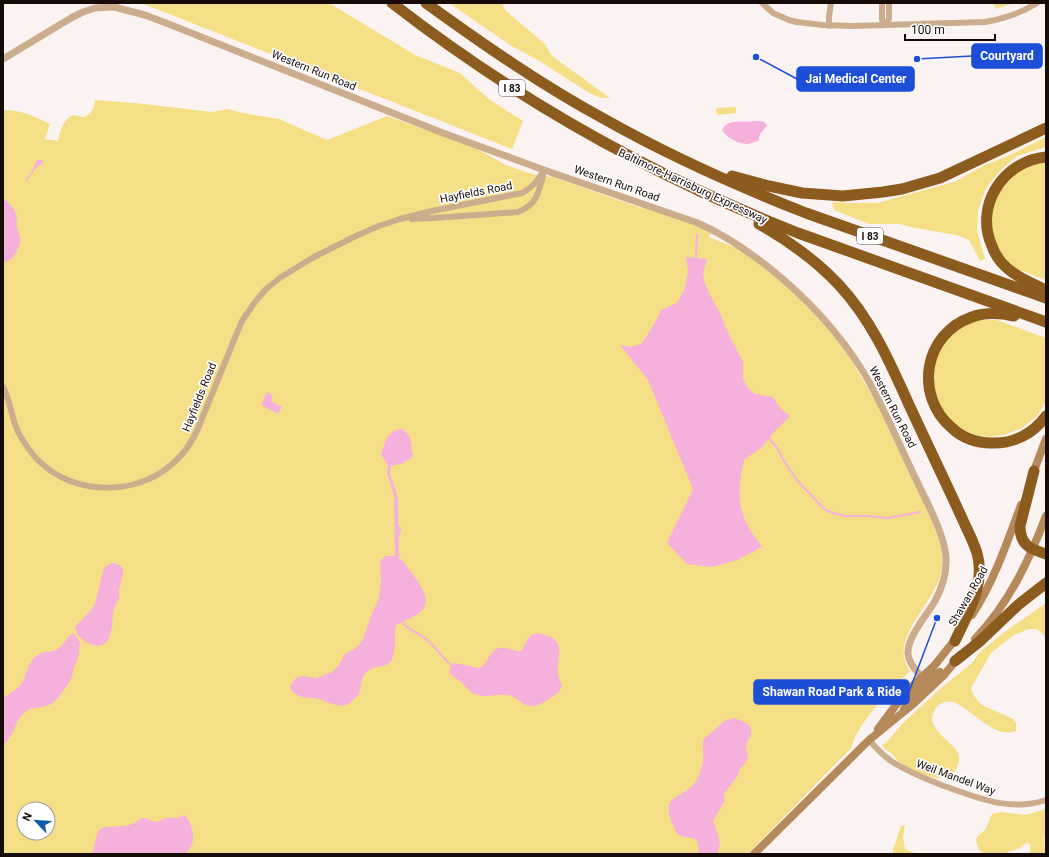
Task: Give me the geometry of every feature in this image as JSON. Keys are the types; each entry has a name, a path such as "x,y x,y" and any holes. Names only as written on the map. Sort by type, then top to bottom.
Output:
{"highway":[{"name":"Baltimore-Harrisburg Expressway","path":"392,3 478,66 566,122 639,162 720,201 765,220 831,246 940,283 1046,323"},
{"name":"Baltimore-Harrisburg Expressway","path":"426,3 491,49 564,96 605,120 697,167 773,200 900,247 971,266 1045,292"},
{"path":"697,167 702,164 726,174 749,181 802,193 843,196 863,195 902,189 940,178 1046,128"},
{"path":"1045,292 1006,268 994,252 988,235 987,218 989,202 1001,180 1023,163 1046,157"},
{"path":"720,201 786,240 822,268 850,297 878,339 977,552 980,573 978,585 972,604 955,641"},
{"path":"1046,323 997,313 982,314 962,321 948,331 937,345 930,361 928,380 933,404 942,419 961,435 978,442 997,443 1015,440 1030,432 1046,416"},
{"path":"1034,471 1020,526 1020,534 1028,546 1046,554"},
{"path":"955,661 979,642 1018,605 1046,583"}],"main road":[{"name":"Shawan Road","path":"903,713 910,699 924,679 955,641 974,612 996,570 1046,439"},
{"name":"Shawan Road","path":"754,854 869,740 903,713 944,675 981,633 1000,608 1020,575 1033,549 1046,516"},
{"name":"Shawan Road","path":"869,740 905,693 924,679 938,674 955,661"}],"street":[{"path":"762,3 773,13 789,20 829,26 972,23 996,20 1019,13 1038,3"},
{"path":"829,26 831,3"},
{"path":"882,3 882,20 886,25"},
{"path":"886,25 889,19 889,3"},
{"name":"Western Run Road","path":"3,59 83,12 95,8 114,5 166,23 443,133 544,170 706,226 726,237 760,261 797,291 819,313 850,353 864,373 880,401 931,512 944,545 946,569 940,590 917,629 909,646 908,654 910,661 924,679"},
{"name":"Hayfields Road","path":"400,219 518,212 532,204 536,199 540,190 544,170"},
{"name":"Hayfields Road","path":"3,387 7,394 16,427 23,442 34,456 47,468 63,478 77,484 92,487 124,487 139,483 167,469 177,460 194,438 242,321 255,302 281,277 314,257 360,234 400,219 522,193 535,184 544,170"},
{"name":"Weil Mandel Way","path":"869,740 888,758 912,773 981,799 996,803 1019,804 1046,800"}],"shaded area":[{"path":"141,3 329,3 415,55 460,73 490,100 523,121 512,149"},
{"path":"449,3 502,3 505,10 545,44 552,56 610,98 601,98 589,93 538,60 513,47"},
{"path":"993,3 1014,3 996,9"},
{"path":"95,100 212,112 227,109 279,119 327,140 387,116 477,149 506,165 532,174 553,177 641,208 641,206 676,217 711,232 709,237 739,249 784,284 827,328 848,355 877,403 929,514 941,546 942,567 934,590 913,623 904,645 904,658 910,671 874,708 856,735 851,748 748,854 3,854 3,110 22,112 50,124 45,139 58,141 62,127 68,118 72,115 83,117 86,116 93,108"},
{"path":"736,107 736,113 717,115 716,108"},
{"path":"732,122 764,122 767,126 760,134 758,141 748,144 733,140 722,130 724,126"},
{"path":"1046,137 1046,147 1017,156 1001,170 986,188 978,211 977,231 985,259 980,261 969,240 956,235 900,224 869,224 834,210 832,202 877,203 954,182 985,165 1010,155"},
{"path":"37,160 42,160 43,163 36,168 26,182 25,181"},
{"path":"1046,162 1046,280 1017,269 1003,257 991,232 993,203 1008,178 1036,164"},
{"path":"3,198 16,214 20,239 19,247 13,257 7,262 3,263"},
{"path":"686,257 707,259 703,272 704,281 743,362 743,379 748,388 755,394 773,397 780,408 790,416 762,447 744,460 741,474 740,500 744,518 748,527 762,547 737,560 712,567 687,564 667,543 693,489 648,380 620,345 630,347 641,344 661,310 677,303 685,288 688,272"},
{"path":"978,320 997,320 1046,338 1046,401 1037,416 1022,428 1004,435 990,437 974,435 961,430 951,423 934,397 933,366 942,342 964,324"},
{"path":"267,392 273,396 271,401 282,407 278,414 261,405"},
{"path":"399,429 404,430 410,437 413,456 403,463 391,466 390,475 395,487 398,501 399,558 420,584 426,603 418,614 396,625 392,659 388,664 370,669 364,675 359,694 350,703 342,706 299,696 293,692 290,686 295,679 303,676 316,678 332,672 339,665 344,655 360,644 379,598 381,579 380,563 385,556 395,556 394,496 387,473 388,465 381,455 385,443 391,433"},
{"path":"111,563 121,566 123,569 119,599 114,609 112,628 109,638 104,644 91,644 81,639 76,630 76,626 95,604 103,571 105,567"},
{"path":"1046,603 1046,637 1037,629 1029,629 1014,635 991,653 971,688 974,696 982,705 1013,719 1016,723 1016,731 1006,732 996,730 960,705 952,702 945,702 937,707 932,717 935,728 958,753 959,762 953,773 943,778 926,775 899,762 884,748 882,745 886,743 903,723 940,689 972,663 979,653 1003,633"},
{"path":"537,633 549,636 556,641 559,646 558,668 562,685 558,693 539,705 527,705 512,696 507,695 477,695 472,693 449,672 451,666 455,663 479,668 483,666 495,649 505,648 521,651 529,637"},
{"path":"71,634 75,634 80,643 78,660 66,687 60,696 52,703 43,707 25,711 10,738 3,745 3,696 4,697 19,686 23,681 30,663 35,657 40,653 58,649"},
{"path":"734,718 745,722 749,725 751,730 751,736 747,742 746,748 748,758 740,769 737,777 726,791 724,796 725,800 713,821 718,833 719,841 719,849 717,854 698,854 699,848 697,841 693,838 680,836 676,831 671,820 669,805 676,797 686,791 698,778 703,763 703,739 724,721"},
{"path":"1046,809 1046,829 1044,840 1045,854 1030,854 1030,844 1026,843 1020,848 1006,854 983,854 978,848 976,840 985,830 992,814 1001,812 1026,815"},
{"path":"184,815 190,822 193,837 191,846 185,854 92,854 98,831 104,827 126,826 142,818 157,822 165,818 177,818"},
{"path":"905,825 903,837 905,849 917,854 893,854 901,826"}],"waterway":[{"path":"696,259 697,235"},
{"path":"768,438 776,446 797,480 824,509 830,512 844,516 888,518 920,512"},
{"path":"398,538 400,530 399,527"},
{"path":"402,622 404,625 432,644 451,665"}],"place":[{"name":"Jai Medical Center","path":"756,57"},
{"name":"Courtyard","path":"917,59"},
{"name":"Shawan Road Park & Ride","path":"937,618"}]}
